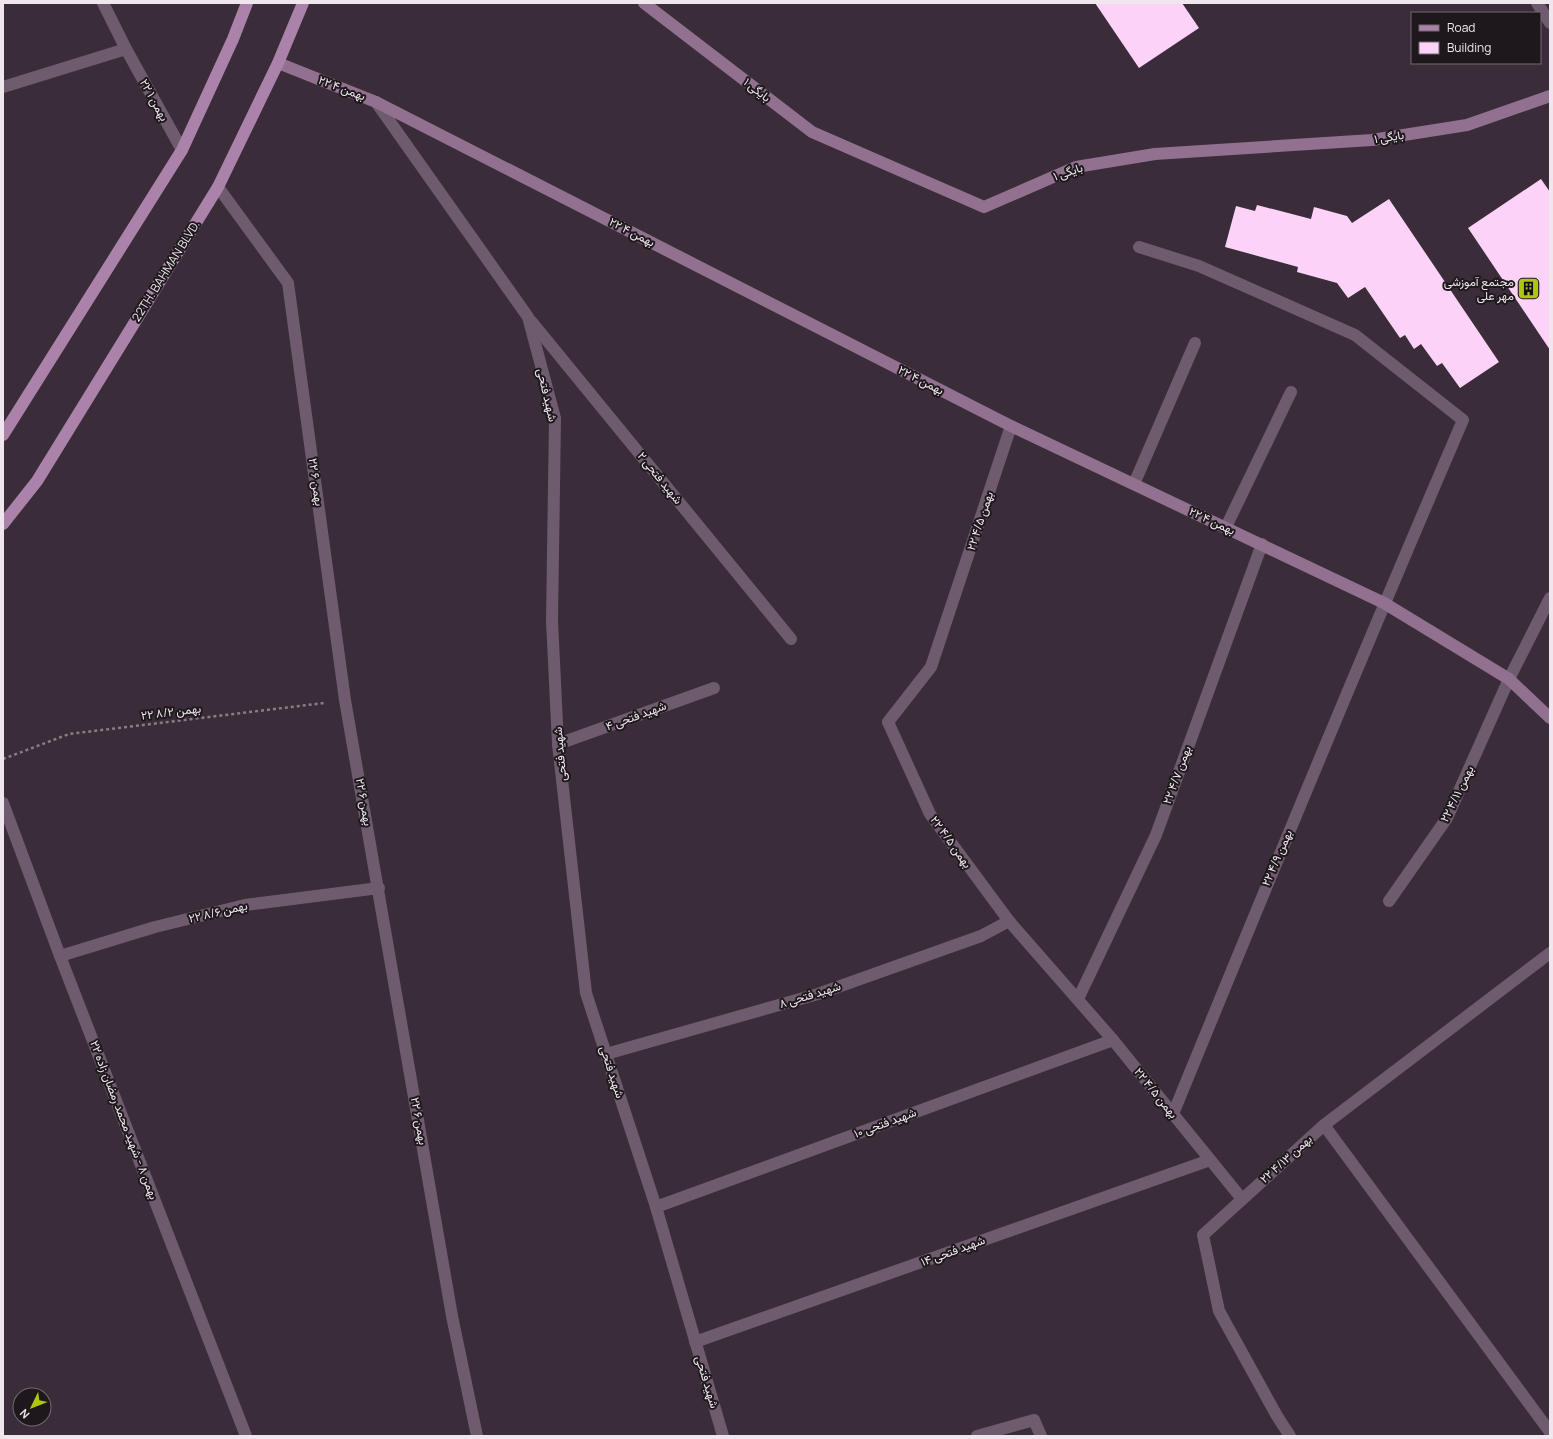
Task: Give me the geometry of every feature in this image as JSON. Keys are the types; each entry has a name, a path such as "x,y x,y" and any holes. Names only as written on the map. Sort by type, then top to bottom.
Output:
{"main road":[{"path":"3,435 182,150 233,39 247,3"},
{"name":"22TH. BAHMAN BLVD.","path":"3,524 37,481 218,186 278,63 303,3"}],"street":[{"name":"۲۲ بهمن ١","path":"103,3 126,49 182,150"},
{"name":"بایگی ۱","path":"644,3 812,132 984,207 1076,167 1155,154 1372,140 1468,124 1550,96"},
{"path":"1537,3 1550,23"},
{"path":"3,87 126,49"},
{"name":"۲۲ بهمن ۴","path":"278,63 376,102 1011,426 1384,603 1509,680 1550,718"},
{"name":"شهید فتحی","path":"376,102 528,317 555,418 552,620 558,744 586,993 656,1207 723,1436"},
{"name":"۲۲ بهمن ۶","path":"218,186 288,283 346,700 452,1316 477,1436"},
{"name":"۲۲ بهمن ۴/۹","path":"1139,247 1199,266 1355,335 1463,420 1384,603 1259,902 1173,1114"},
{"name":"شهید فتحی ۲","path":"528,317 791,639"},
{"path":"1134,484 1196,343"},
{"path":"1226,527 1291,392"},
{"name":"۲۲ بهمن ۴/۵","path":"1011,426 931,667 888,722 930,814 1009,921 1114,1040 1242,1199"},
{"name":"۲۲ بهمن ۴/۷","path":"1078,999 1156,835 1262,544"},
{"name":"۲۲ بهمن ۴/۱۱","path":"1389,901 1447,818 1509,680 1550,598"},
{"name":"شهید فتحی ۴","path":"558,744 714,688"},
{"name":"۲۲ بهمن ۸ - شهید محمد رمضان زاده","path":"3,803 60,956 246,1436"},
{"name":"۲۲ بهمن ۸/۶","path":"60,956 154,927 245,906 379,888"},
{"name":"شهید فتحی ۸","path":"606,1054 818,994 981,936 1009,921"},
{"name":"۲۲ بهمن ۴/۱۳","path":"1290,1436 1277,1416 1219,1311 1202,1235 1324,1125 1550,954"},
{"name":"شهید فتحی ۱۰","path":"656,1207 1114,1040"},
{"path":"1324,1125 1550,1432"},
{"name":"شهید فتحی ۱۴","path":"695,1342 1210,1160"},
{"path":"977,1436 1034,1420 1041,1436"}],"path":[{"name":"۲۲ بهمن ۸/۲","path":"3,759 68,734 346,700"}],"building":[{"path":"1095,3 1182,3 1199,28 1139,68"},
{"name":"مجتمع آموزشی مهر علی","path":"1541,179 1550,192 1550,350 1468,228"},
{"path":"1389,199 1499,362 1460,388 1442,363 1437,366 1421,344 1414,349 1405,335 1400,338 1365,287 1348,298 1337,283 1297,272 1298,267 1225,247 1236,206 1255,211 1257,205 1311,219 1314,207 1347,216 1352,223"}],"place":[{"name":"مجتمع آموزشی مهر علی","path":"1529,289"}]}
